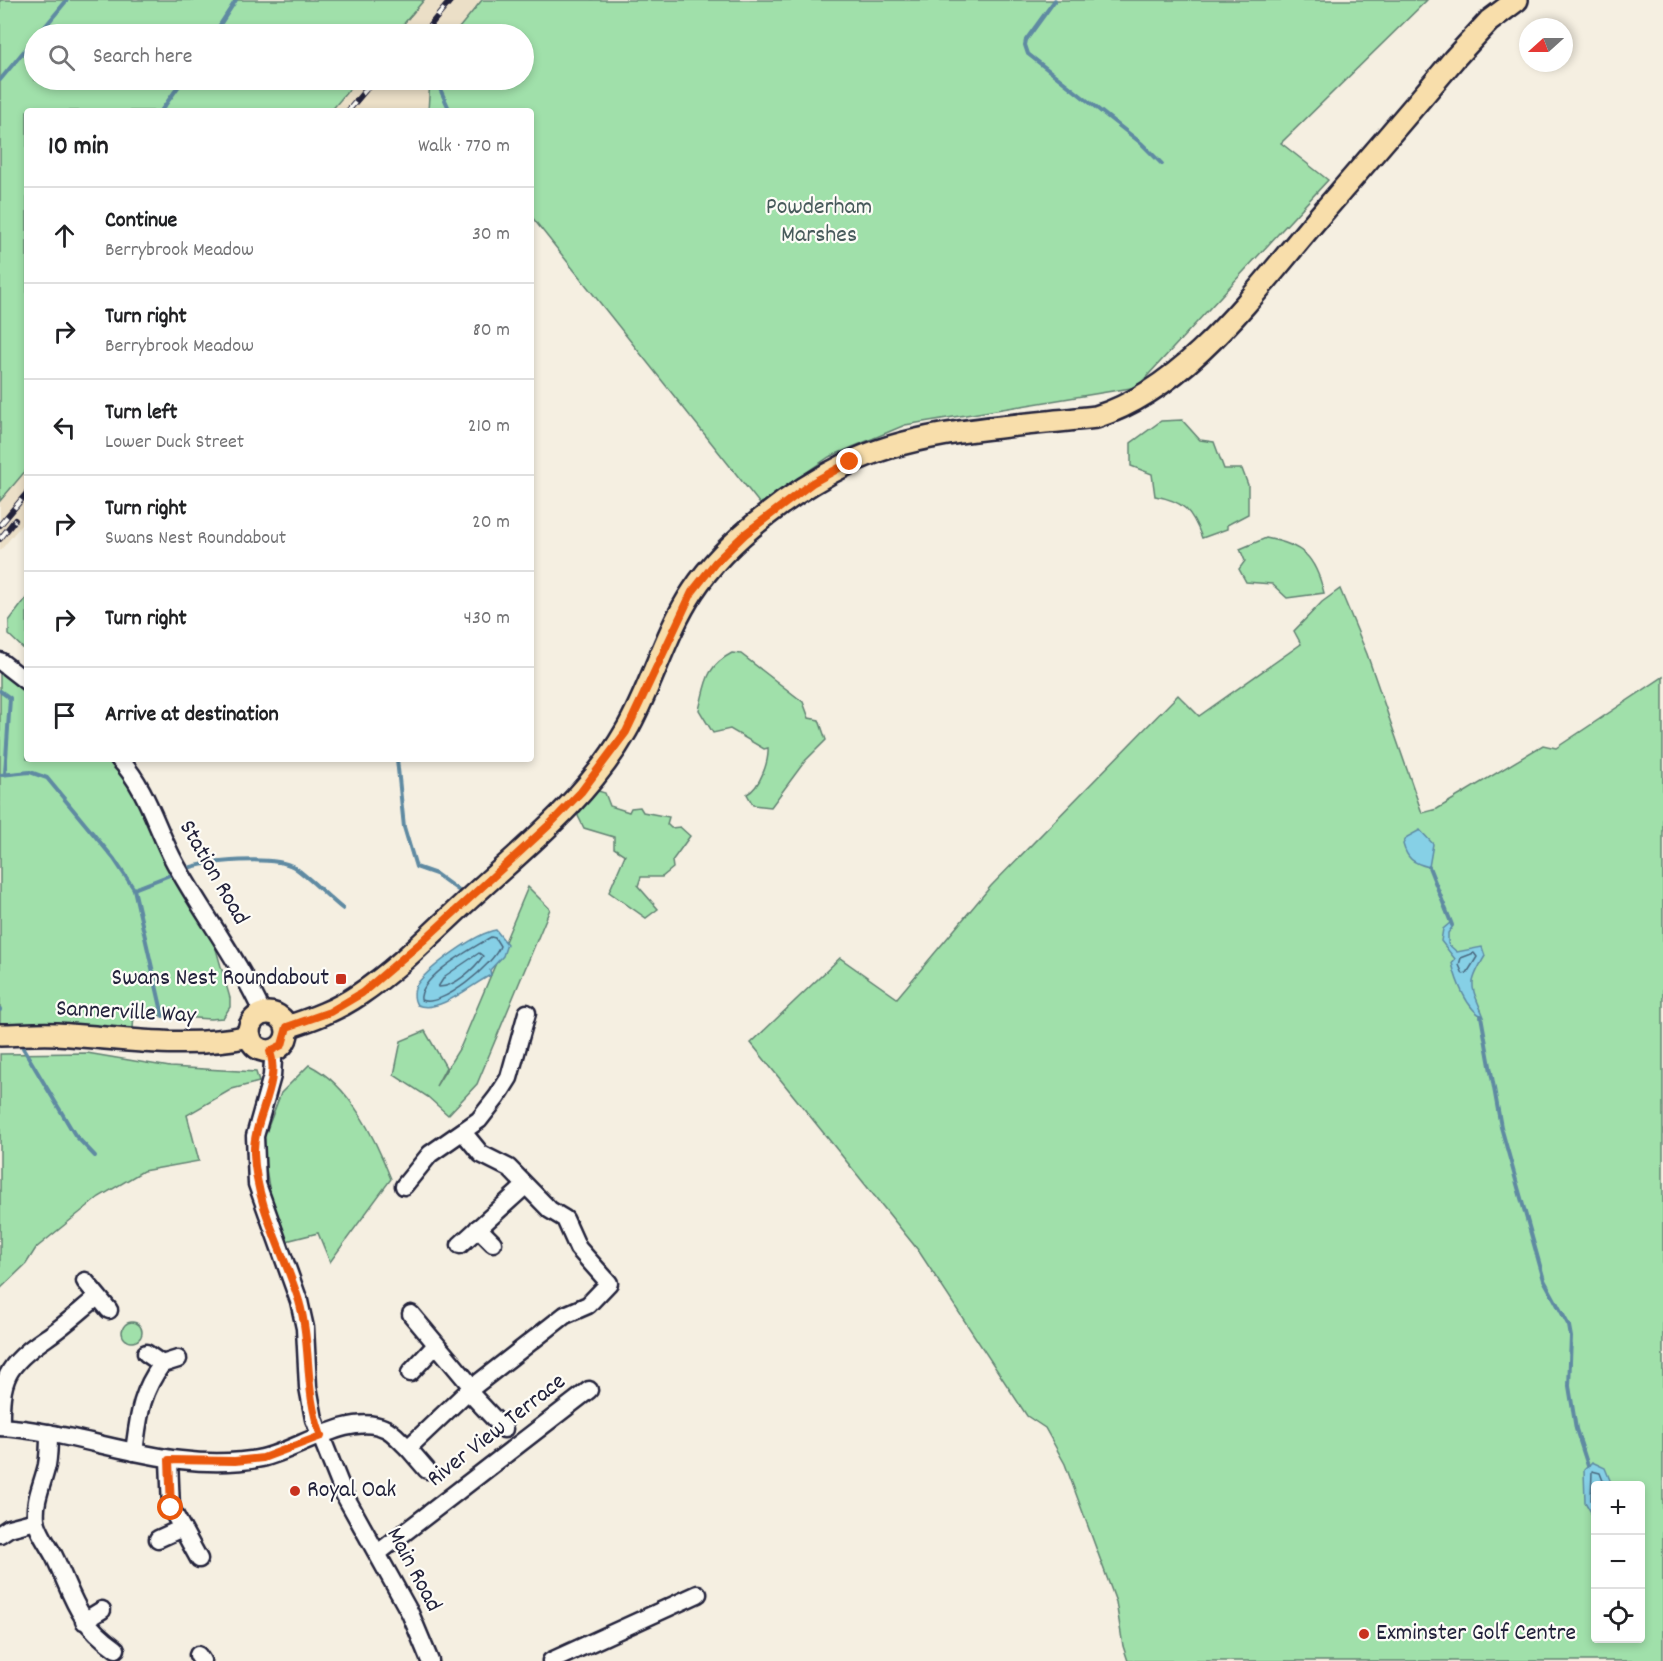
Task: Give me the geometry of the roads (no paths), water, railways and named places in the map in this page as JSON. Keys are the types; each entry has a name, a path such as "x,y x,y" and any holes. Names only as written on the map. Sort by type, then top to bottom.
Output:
{"main road":[{"path":"287,1027 330,1012 362,993 424,940 581,792 626,732 692,592 715,563 745,534 812,483 887,446 925,438 1096,417 1121,410 1154,390 1190,359 1242,307 1454,59 1489,21 1517,0"},
{"path":"263,1014 280,1017 287,1027 282,1045 270,1051 255,1046 250,1036 254,1020 263,1014"},
{"name":"Sannerville Way","path":"0,1035 52,1034 172,1043 220,1042 250,1036"}],"street":[{"path":"0,661 24,680"},
{"name":"Station Road","path":"121,762 135,778 176,864 247,978 263,1014"},
{"path":"404,1186 430,1154 479,1120 509,1078 527,1013"},
{"name":"Main Road","path":"270,1051 273,1060 272,1076 255,1136 257,1184 299,1301 304,1328 308,1387 321,1436 344,1494 410,1613 430,1661"},
{"path":"408,1449 470,1389 565,1315 588,1305 609,1282 578,1248 565,1219 550,1210 509,1168 481,1154 463,1132"},
{"path":"460,1245 525,1186"},
{"path":"478,1228 493,1243"},
{"path":"85,1281 109,1310"},
{"path":"97,1297 46,1338 28,1348 15,1362 3,1390 1,1427 49,1433 169,1460 235,1461 263,1458 321,1436 357,1425 374,1424 387,1428 427,1470"},
{"path":"411,1314 504,1429"},
{"path":"410,1373 436,1345"},
{"path":"134,1452 138,1411 151,1379 170,1361 146,1353"},
{"name":"River View Terrace","path":"378,1553 588,1390"},
{"path":"49,1433 47,1463 37,1498 36,1521 62,1572 72,1601 84,1621 99,1637 122,1655"},
{"path":"169,1460 171,1508 180,1529 199,1559"},
{"path":"0,1534 9,1528 36,1521"},
{"path":"158,1539 180,1529"},
{"path":"551,1661 698,1594"},
{"path":"84,1621 102,1610"}],"water":[{"path":"1420,830 1433,844 1429,867 1411,860 1403,844 1407,837"},
{"path":"1450,923 1453,926 1448,933 1448,944 1457,952 1482,947 1485,956 1475,974 1473,986 1484,1017 1467,1002 1456,978 1452,963 1455,959 1441,941 1443,929"},
{"path":"496,930 507,944 503,956 490,970 491,975 446,1002 426,1007 417,1005 414,991 424,976 466,944 487,932"},
{"path":"1592,1462 1605,1468 1610,1481 1591,1481 1591,1512 1585,1502 1584,1470"}],"waterway":[{"path":"47,24 67,0"},
{"path":"220,24 236,0"},
{"path":"1055,0 1026,40 1028,54 1141,143 1162,164"},
{"path":"0,80 24,51"},
{"path":"163,108 176,90"},
{"path":"441,90 449,108"},
{"path":"0,691 10,698 5,774"},
{"path":"397,762 404,827 416,867 436,874 458,890"},
{"path":"0,775 30,772 47,778 114,859 134,889 163,1016"},
{"path":"185,869 240,861 284,863 294,867 343,909"},
{"path":"1429,867 1452,925"},
{"path":"134,889 175,873"},
{"path":"1481,1016 1501,1127 1544,1280 1569,1326 1571,1337 1569,1386 1576,1429 1588,1466"},
{"path":"23,1048 75,1135 95,1156"}],"railway":[{"path":"431,24 451,0"},
{"path":"351,108 366,90"},
{"path":"0,525 24,497"},
{"path":"0,539 15,520"}],"place":[{"name":"Swans Nest Roundabout","path":"341,979"},
{"name":"Royal Oak","path":"295,1491"},
{"name":"Exminster Golf Centre","path":"1364,1634"}],"park label":[{"name":"Powderham Marshes","path":"819,222"}]}
